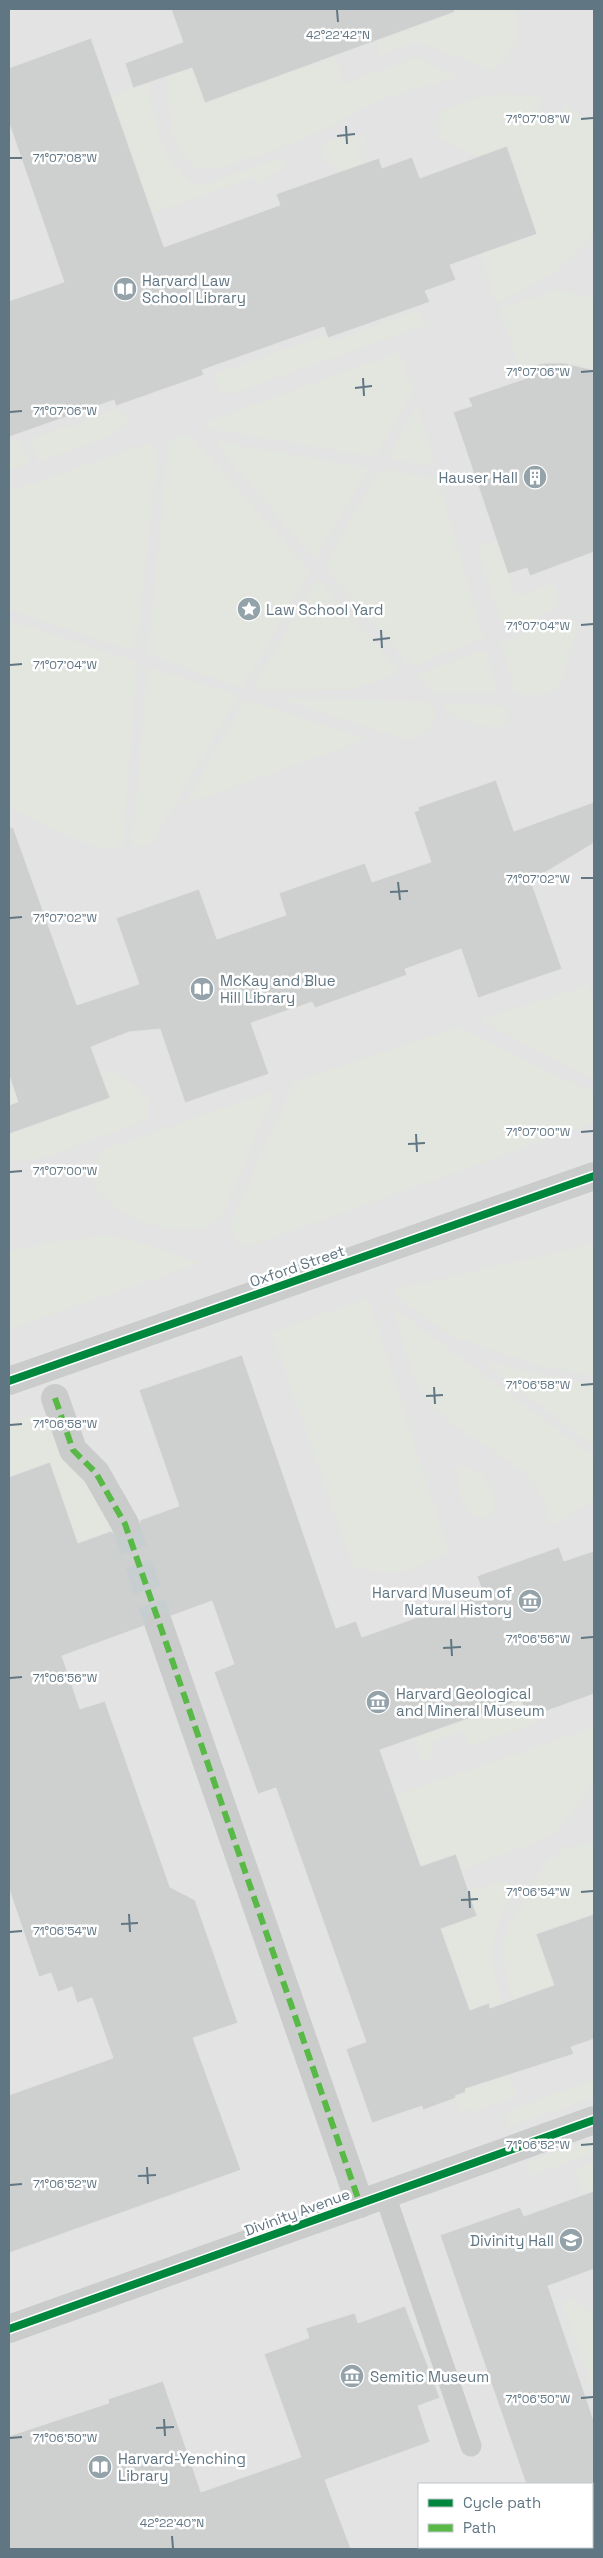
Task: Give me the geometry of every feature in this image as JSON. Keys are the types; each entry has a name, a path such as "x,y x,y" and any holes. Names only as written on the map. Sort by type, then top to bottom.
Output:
{"street":[{"name":"Oxford Street","path":"9,1381 594,1176"},
{"path":"55,1398 73,1450 96,1473 125,1524"},
{"path":"159,1625 360,2204"},
{"name":"Divinity Avenue","path":"9,2329 594,2120"}],"lane":[{"path":"385,2195 471,2446"}],"shaded area":[{"path":"9,9 594,9 594,2549 9,2549"},
{"path":"411,9 514,9 517,17 517,35 505,59 492,70 417,42 380,55 376,41 417,26"},
{"path":"334,56 343,84 417,57 456,77 383,99 322,131 257,156 219,167 204,169 195,167 179,150 169,113 168,76 192,68 206,103"},
{"path":"148,83 160,136 168,156 180,173 193,184 207,184 276,159 287,164 258,186 254,177 153,213 111,96"},
{"path":"510,94 543,97 537,112 559,120 565,105 594,125 594,230 585,243 563,265 537,283 495,303 483,253 537,233 507,147 479,157 441,140 438,128 440,111 484,96"},
{"path":"348,135 359,135 367,145 358,147 363,164 339,172 327,162 322,150 330,142"},
{"path":"557,290 594,298 594,370 576,365 557,364 520,368 499,308"},
{"path":"419,310 425,325 231,394 220,393 214,374 329,334 332,341"},
{"path":"399,352 413,392 375,457 205,428 203,423"},
{"path":"120,408 123,419 129,418 130,422 111,436 38,462 30,439"},
{"path":"417,408 435,465 434,467 388,458"},
{"path":"186,436 193,439 309,569 243,688 148,655 169,440 173,437"},
{"path":"20,439 29,463 9,470 9,443"},
{"path":"151,442 158,452 136,649 128,649 9,610 9,492"},
{"path":"219,442 369,468 315,559 218,447"},
{"path":"385,469 438,480 483,638 411,667 327,570 327,562 379,470"},
{"path":"498,542 516,597 553,583 557,590 558,604 530,621 508,624 500,621 477,548 485,543"},
{"path":"318,578 400,672 351,690 256,689 255,684"},
{"path":"569,619 576,622 577,627 558,688 549,693 537,695 525,695 515,692 501,643 507,639"},
{"path":"9,620 132,660 137,664 123,844 119,850 92,845 65,835 14,811 9,806"},
{"path":"485,650 498,693 434,693 417,674"},
{"path":"149,667 239,695 152,843 146,846 133,846 147,670"},
{"path":"277,698 428,702 433,708 435,715 434,721 427,731 407,740"},
{"path":"249,701 367,739 184,805 244,702"},
{"path":"442,703 504,706 507,722 504,727 475,724 453,714"},
{"path":"588,985 594,1004 594,1080 480,1020"},
{"path":"459,1027 594,1093 594,1123 246,1247 236,1243 232,1227 233,1217 294,1082"},
{"path":"100,1072 115,1072 134,1085 148,1101 148,1119 35,1161 15,1161 9,1152 9,1075 27,1127 109,1098"},
{"path":"270,1092 272,1098 222,1216 212,1224 191,1229 177,1229 137,1220 114,1206 94,1184 91,1168 103,1150"},
{"path":"100,1236 129,1239 200,1263 9,1329 9,1252 46,1243"},
{"path":"594,1244 594,1376 534,1364 451,1336 395,1295 396,1289"},
{"path":"368,1298 449,1553 413,1568 393,1572 368,1570 353,1566 272,1332"},
{"path":"392,1306 594,1457 594,1499 561,1522 554,1523 550,1520 542,1497 535,1485 523,1473 451,1424 427,1399 410,1366"},
{"path":"483,1361 594,1386 594,1447"},
{"path":"39,1416 48,1421 70,1467 99,1498 111,1531 78,1543 50,1462 9,1477 9,1421 20,1417"},
{"path":"457,1466 473,1469 485,1479 495,1500 495,1508 489,1516 481,1518 474,1515 463,1504 458,1490"},
{"path":"521,1700 527,1718 535,1715 538,1723 468,1746 463,1730 432,1742 433,1757 423,1761 413,1738"},
{"path":"594,1727 594,1782 561,1827 544,1839 461,1870 455,1854 421,1866 396,1795"},
{"path":"594,1843 594,1914 536,1935 554,1985 513,1999 502,1952 506,1929 546,1861 566,1847"},
{"path":"504,1881 511,1886 511,1891 495,1935 493,1960 500,1996 508,2020 496,2024 489,2003 470,2010 441,1929 477,1916 468,1890"},
{"path":"509,2074 517,2096 471,2113 469,2108 460,2111 455,2096 466,2093 465,2089"},
{"path":"594,2080 594,2097 509,2127 504,2112"},
{"path":"594,2139 594,2152 530,2176 525,2163"},
{"path":"594,2163 594,2191 584,2195 574,2170"},
{"path":"573,2298 594,2317 594,2394 562,2302"}],"building":[{"path":"171,9 454,9 455,12 205,103 192,68 133,88 125,63 183,42"},
{"path":"91,38 164,247 280,205 276,194 379,158 382,168 412,157 420,178 507,146 537,234 450,265 456,280 425,291 430,302 328,338 324,327 202,370 204,375 116,406 114,400 9,437 9,301 64,282 9,123 9,68"},
{"name":"Hauser Hall","path":"545,363 564,363 594,370 594,552 530,576 527,568 508,574 453,412 472,406 468,398 524,379 520,368"},
{"path":"496,780 514,831 594,802 594,843 531,881 562,969 478,998 461,949 405,969 407,975 315,1008 312,1002 251,1023 269,1074 185,1103 160,1029 129,1032 91,1047 110,1098 9,1134 9,1105 18,1102 9,1075 9,828 13,827 77,1005 139,984 116,918 199,889 217,939 286,915 279,893 365,863 372,882 431,862 414,812 419,810 418,807"},
{"path":"242,1355 336,1628 356,1621 362,1637 483,1594 477,1576 559,1547 564,1561 594,1551 594,1694 527,1718 521,1700 380,1750 421,1866 456,1854 477,1916 441,1929 470,2010 489,2003 490,2008 554,1985 536,1934 594,1914 594,2039 571,2047 574,2054 465,2089 466,2092 455,2096 456,2098 423,2110 422,2106 372,2123 346,2049 366,2042 276,1788 258,1794 214,1672 234,1664 212,1601 171,1616 162,1610 153,1610 147,1615 144,1626 62,1656 80,1709 105,1701 170,1887 195,1900 238,2023 193,2038 241,2170 9,2253 9,2095 113,2058 92,1998 77,2003 72,1987 58,1992 51,1973 39,1977 9,1889 9,1477 50,1462 78,1543 111,1531 118,1538 124,1540 132,1538 139,1531 140,1520 179,1506 139,1390"},
{"path":"594,2191 594,2269 548,2286 594,2421 594,2484 526,2483 440,2235 520,2207 524,2216"},
{"name":"Harvard-Yenching Library","path":"405,2306 440,2398 418,2406 430,2442 325,2480 351,2549 9,2549 9,2436 109,2403 108,2399 163,2381 201,2492 301,2457 264,2354 309,2338 306,2328 355,2313 358,2323"}],"tunnel":[{"path":"125,1524 159,1625"}],"marked path":[{"path":"55,1398 73,1450 96,1473 125,1524 360,2204"}],"cycle path":[{"path":"9,1381 594,1176"},
{"path":"9,2329 594,2120"}],"place":[{"name":"Harvard Law School Library","path":"125,289"},
{"name":"Hauser Hall","path":"535,477"},
{"name":"Law School Yard","path":"249,609"},
{"name":"McKay and Blue Hill Library","path":"202,989"},
{"name":"Harvard Museum of Natural History","path":"530,1601"},
{"name":"Harvard Geological and Mineral Museum","path":"378,1702"},
{"name":"Divinity Hall","path":"571,2240"},
{"name":"Semitic Museum","path":"352,2376"},
{"name":"Harvard-Yenching Library","path":"100,2467"}]}
